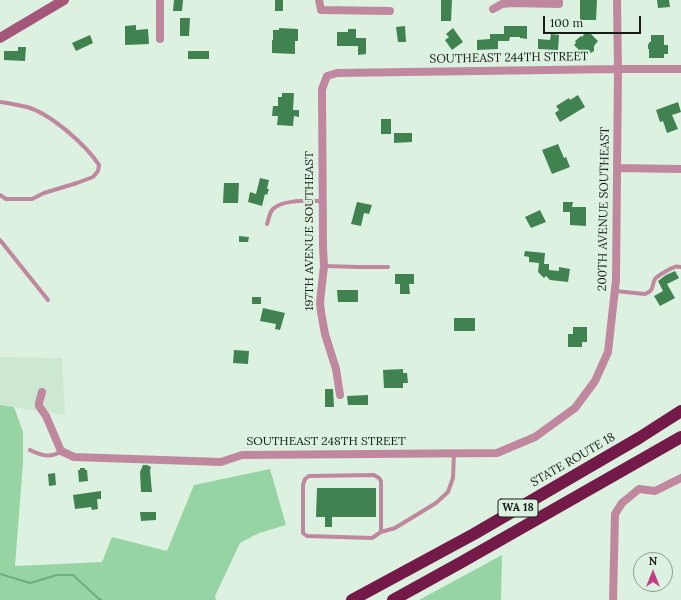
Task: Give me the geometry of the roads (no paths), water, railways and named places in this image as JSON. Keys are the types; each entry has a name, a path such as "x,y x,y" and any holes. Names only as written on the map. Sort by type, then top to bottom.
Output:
{"highway":[{"name":"STATE ROUTE 18","path":"352,600 474,534 639,438 681,411"},
{"name":"WA 18","path":"393,600 681,437"}],"street":[{"path":"0,38 64,0"},
{"path":"160,0 160,39"},
{"path":"319,0 321,10 390,11"},
{"name":"200TH AVENUE SOUTHEAST","path":"574,408 595,381 608,352 615,291 618,168 617,0"},
{"path":"493,9 502,4 511,3 559,2"},
{"name":"SOUTHEAST 244TH STREET","path":"337,73 681,69"},
{"name":"197TH AVENUE SOUTHEAST","path":"337,73 327,76 322,89 322,201 324,266 321,312 325,334 336,369 340,395"},
{"path":"618,168 681,169"},
{"path":"42,392 38,403 46,416 61,452"},
{"name":"SOUTHEAST 248TH STREET","path":"61,452 74,457 221,462 242,454 497,453 535,437 574,408"},
{"path":"613,600 615,514 622,503 639,490 655,491 681,478"}],"lane":[{"path":"0,102 28,108 48,117 61,126 89,152 99,165 98,171 92,177 77,184 44,193 32,199 6,199 0,195"},
{"path":"267,224 273,209 283,204 322,201"},
{"path":"0,240 48,300"},
{"path":"324,266 388,267"},
{"path":"615,291 645,294 652,289 654,280 657,276 674,267 681,267"},
{"path":"30,450 51,456 61,452"},
{"path":"381,532 381,481 379,478 374,475 309,476 305,478 303,533 307,536 372,538 381,532 395,528 436,503 448,492 453,478 454,453"}],"waterway":[{"path":"0,574 30,583 57,575 73,575 101,600"}]}
